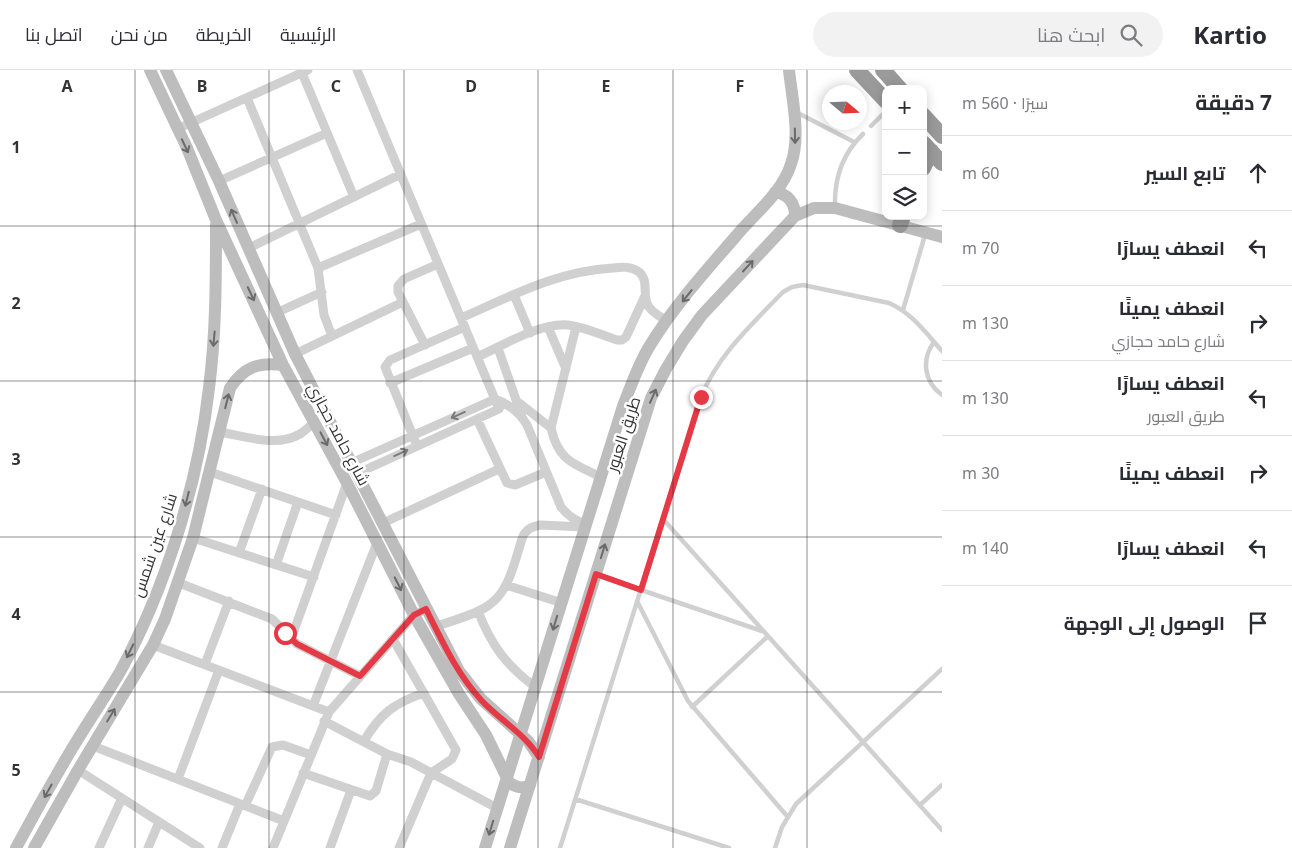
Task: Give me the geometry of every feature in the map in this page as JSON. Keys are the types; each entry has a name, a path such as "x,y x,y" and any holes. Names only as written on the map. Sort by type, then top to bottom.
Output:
{"highway":[{"path":"857,70 882,98"},
{"path":"883,70 896,85"},
{"path":"927,119 942,136"},
{"path":"927,147 942,163"}],"street":[{"name":"شارع حامد حجازي","path":"150,70 283,365 315,422 352,473 383,524 420,612 459,694 486,735 507,778"},
{"name":"شارع حامد حجازي","path":"166,70 219,181 276,313 352,473 377,543 420,612 435,627 469,686 493,712 528,741 539,757"},
{"path":"357,70 477,357 499,403 522,417"},
{"name":"طريق العبور","path":"485,848 634,376 649,347 667,321 719,255 775,192 788,172 795,149 789,70"},
{"path":"177,129 305,71 327,133 354,197"},
{"path":"246,98 318,268 324,315 332,336"},
{"path":"219,181 327,133"},
{"path":"249,248 401,174"},
{"path":"775,192 790,199 795,210 795,216"},
{"name":"طريق العبور","path":"510,848 651,398 666,369 702,315 795,216 814,208 835,208 882,216"},
{"name":"شارع عين شمس","path":"16,848 69,752 120,672 146,618 168,563 186,506 200,448 209,389 215,330 216,220"},
{"name":"طريق العبور","path":"902,220 926,232 942,237"},
{"path":"318,268 421,224"},
{"path":"425,345 397,289 401,280 438,264"},
{"path":"461,318 552,278 576,272 626,267 637,270 644,278 645,296 650,310 667,321"},
{"path":"276,313 322,292"},
{"path":"514,295 530,333"},
{"path":"477,357 530,333 558,325 576,327 622,340 626,336 645,296"},
{"path":"295,354 403,302"},
{"path":"417,446 385,367 387,363 465,327"},
{"path":"548,327 566,369"},
{"path":"576,327 551,428 554,442 562,455 573,464 601,477"},
{"path":"507,344 508,373"},
{"path":"390,383 473,348"},
{"path":"498,348 522,417 561,507 568,515 586,526"},
{"name":"شارع عين شمس","path":"34,848 153,645 179,583 193,538 230,388 246,370 270,363 283,365"},
{"path":"517,402 551,428"},
{"path":"352,473 477,419 499,403"},
{"path":"291,640 352,473 413,435 499,403"},
{"path":"477,419 505,481 512,485 546,472"},
{"path":"219,432 272,441 287,440 300,434 315,422"},
{"path":"383,524 499,469"},
{"path":"210,472 336,515"},
{"path":"239,553 262,490"},
{"path":"276,565 298,502"},
{"path":"435,627 478,611 494,600 506,585 523,536 527,530 533,526 540,525 586,526"},
{"path":"193,538 314,577"},
{"path":"313,706 377,543"},
{"path":"179,583 272,619 291,640 360,676"},
{"path":"506,585 562,603"},
{"path":"205,664 229,602"},
{"path":"478,611 487,634 500,654 516,672 535,687"},
{"path":"273,848 329,712 393,639 420,612"},
{"path":"393,639 456,750 452,759 431,773 399,848"},
{"path":"153,645 329,712"},
{"path":"178,779 219,670"},
{"path":"364,741 374,724 388,710 405,699 424,693"},
{"path":"324,721 387,754 411,762 497,808"},
{"path":"222,848 272,747 283,745 311,755"},
{"path":"93,746 284,821"},
{"path":"303,773 368,796 375,793 387,754"},
{"path":"78,770 200,848"},
{"path":"507,778 509,782 517,787 521,788 530,785"},
{"path":"330,848 351,790"},
{"path":"99,848 122,798"},
{"path":"148,848 159,822"}],"lane":[{"path":"793,110 854,142"},
{"path":"871,126 882,115"},
{"path":"835,208 838,175 846,155 854,142 862,134"},
{"path":"903,310 926,232"},
{"path":"560,848 701,397 711,375 726,353 783,292 797,286 808,286 888,303 903,310 916,321 942,351"},
{"path":"934,342 927,354 926,367 932,386 942,395"},
{"path":"663,520 942,830"},
{"path":"596,574 764,632"},
{"path":"637,601 692,707 787,816"},
{"path":"692,707 768,636"},
{"path":"774,848 787,816 796,804 942,669"},
{"path":"920,805 942,785"},
{"path":"575,799 729,848"}],"route":[{"path":"285,633 297,644 360,676 414,615 426,609 469,686 493,712 528,741 539,757 596,574 641,590 701,397"}]}
